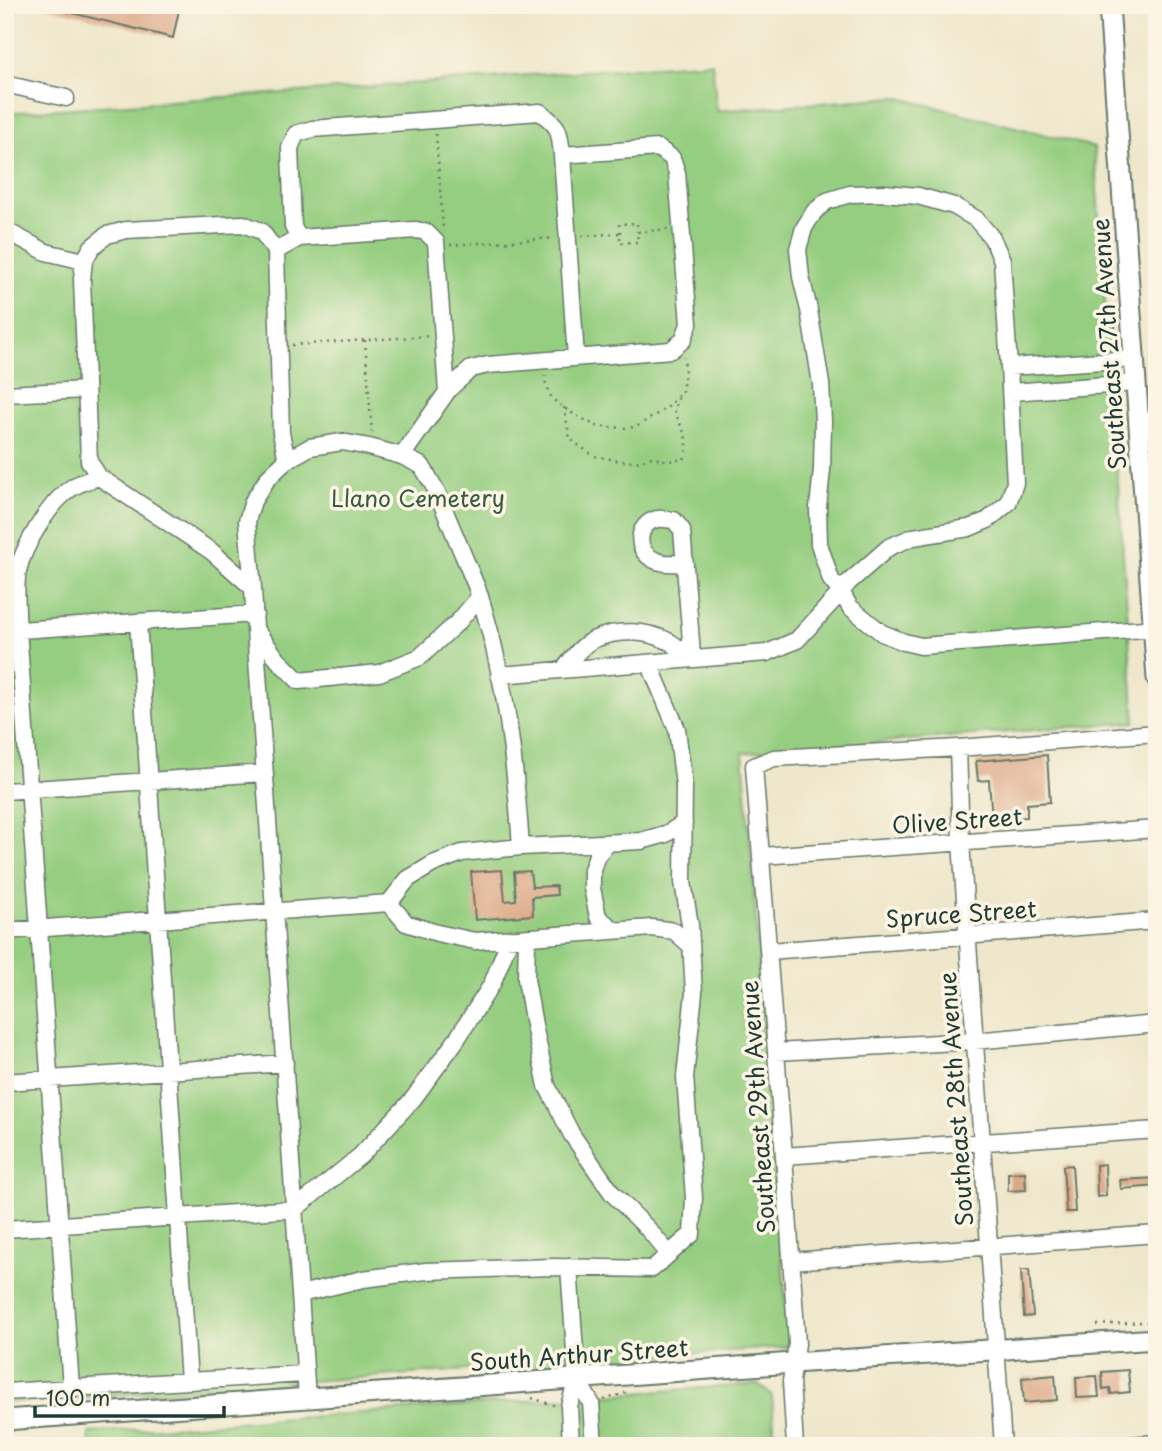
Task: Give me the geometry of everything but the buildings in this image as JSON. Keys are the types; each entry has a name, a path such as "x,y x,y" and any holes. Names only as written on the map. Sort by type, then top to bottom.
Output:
{"main road":[{"name":"Southeast 27th Avenue","path":"1109,5 1133,359 1127,388 1139,423 1151,524 1157,678"},
{"name":"South Arthur Street","path":"5,1420 1157,1339"}],"street":[{"path":"5,84 66,98"},
{"path":"299,238 293,227 289,148 296,134 312,129 540,112 555,123 562,155 576,358"},
{"path":"402,456 447,392 471,369 488,365 671,350 683,340 688,324 677,173 672,158 658,148 562,155"},
{"path":"499,675 767,653 797,639 841,592 848,583 889,547 913,537 969,528 988,520 1008,503 1015,483 1010,368 1002,260 992,238 976,219 954,206 918,196 850,194 827,201 814,212 804,228 798,248 821,384 823,421 818,507 819,544 831,580 841,592 850,607 882,633 921,646 1155,628"},
{"path":"253,588 211,551 99,477 89,461 82,279 84,261 92,247 107,235 126,230 243,224 261,231 276,251 281,433 287,460"},
{"path":"276,251 299,238 416,230 426,232 436,242 447,392"},
{"path":"8,234 46,252 84,261"},
{"path":"1010,368 1133,359"},
{"path":"1011,392 1127,388"},
{"path":"5,394 86,390"},
{"path":"307,1398 247,521 253,501 268,478 287,460 310,447 342,442 402,456 422,466 436,490 489,622 516,774 521,847"},
{"path":"71,1388 30,790 12,630 17,572 28,543 46,514 65,492 99,477"},
{"path":"685,563 692,659"},
{"path":"255,622 278,660 299,681 379,673 420,657 459,621 480,596"},
{"path":"12,630 138,622 255,622"},
{"path":"138,622 189,1381"},
{"path":"563,670 578,652 594,640 623,632 640,632 669,642 692,659"},
{"path":"300,1294 363,1279 426,1271 569,1267 652,1269 692,1234 694,1198 685,1077 694,993 684,882 684,785 677,729 649,663"},
{"path":"958,748 1157,733"},
{"name":"Southeast 29th Avenue","path":"795,1446 791,1381 797,1344 754,766 774,758 958,748"},
{"name":"Southeast 28th Avenue","path":"958,748 961,842 1003,1446"},
{"path":"5,791 265,773"},
{"path":"5,931 389,903 408,878 433,864 462,853 641,841 666,834 684,823"},
{"name":"Olive Street","path":"761,856 1157,829"},
{"path":"608,843 597,855 592,870 592,888 598,917 614,930"},
{"path":"389,903 406,923 475,941 652,928 674,931 691,946"},
{"name":"Spruce Street","path":"769,951 1157,921"},
{"path":"527,937 526,979 547,1086 572,1135 612,1193 669,1254"},
{"path":"5,1229 295,1209 360,1156 414,1099 456,1042 492,984 510,938"},
{"path":"776,1052 974,1041 1157,1024"},
{"path":"5,1082 285,1063"},
{"path":"784,1156 1157,1130"},
{"path":"791,1261 1157,1234"},
{"path":"569,1267 577,1379 569,1406 571,1446"},
{"path":"5,1392 305,1374"},
{"path":"577,1379 591,1403 594,1446"},
{"path":"1116,1446 1157,1443"}],"path":[{"path":"435,120 443,231"},
{"path":"620,233 619,224 636,223 637,232"},
{"path":"279,346 443,335"},
{"path":"365,340 373,448"},
{"path":"564,407 570,439 594,456 636,462 652,457 669,461 684,459 688,450 687,439 674,410 682,391 685,373 684,355 678,344"},
{"path":"544,360 545,381 552,399 596,426 636,427 668,407 680,393"},
{"path":"1127,388 1139,423"},
{"path":"1097,1325 1157,1321"}],"green space":[{"name":"Llano Cemetery","path":"712,62 717,111 896,97 1094,147 1135,722 743,753 789,1346 5,1403 5,113"},
{"path":"758,1384 772,1396 775,1446 90,1446 89,1433"}]}
